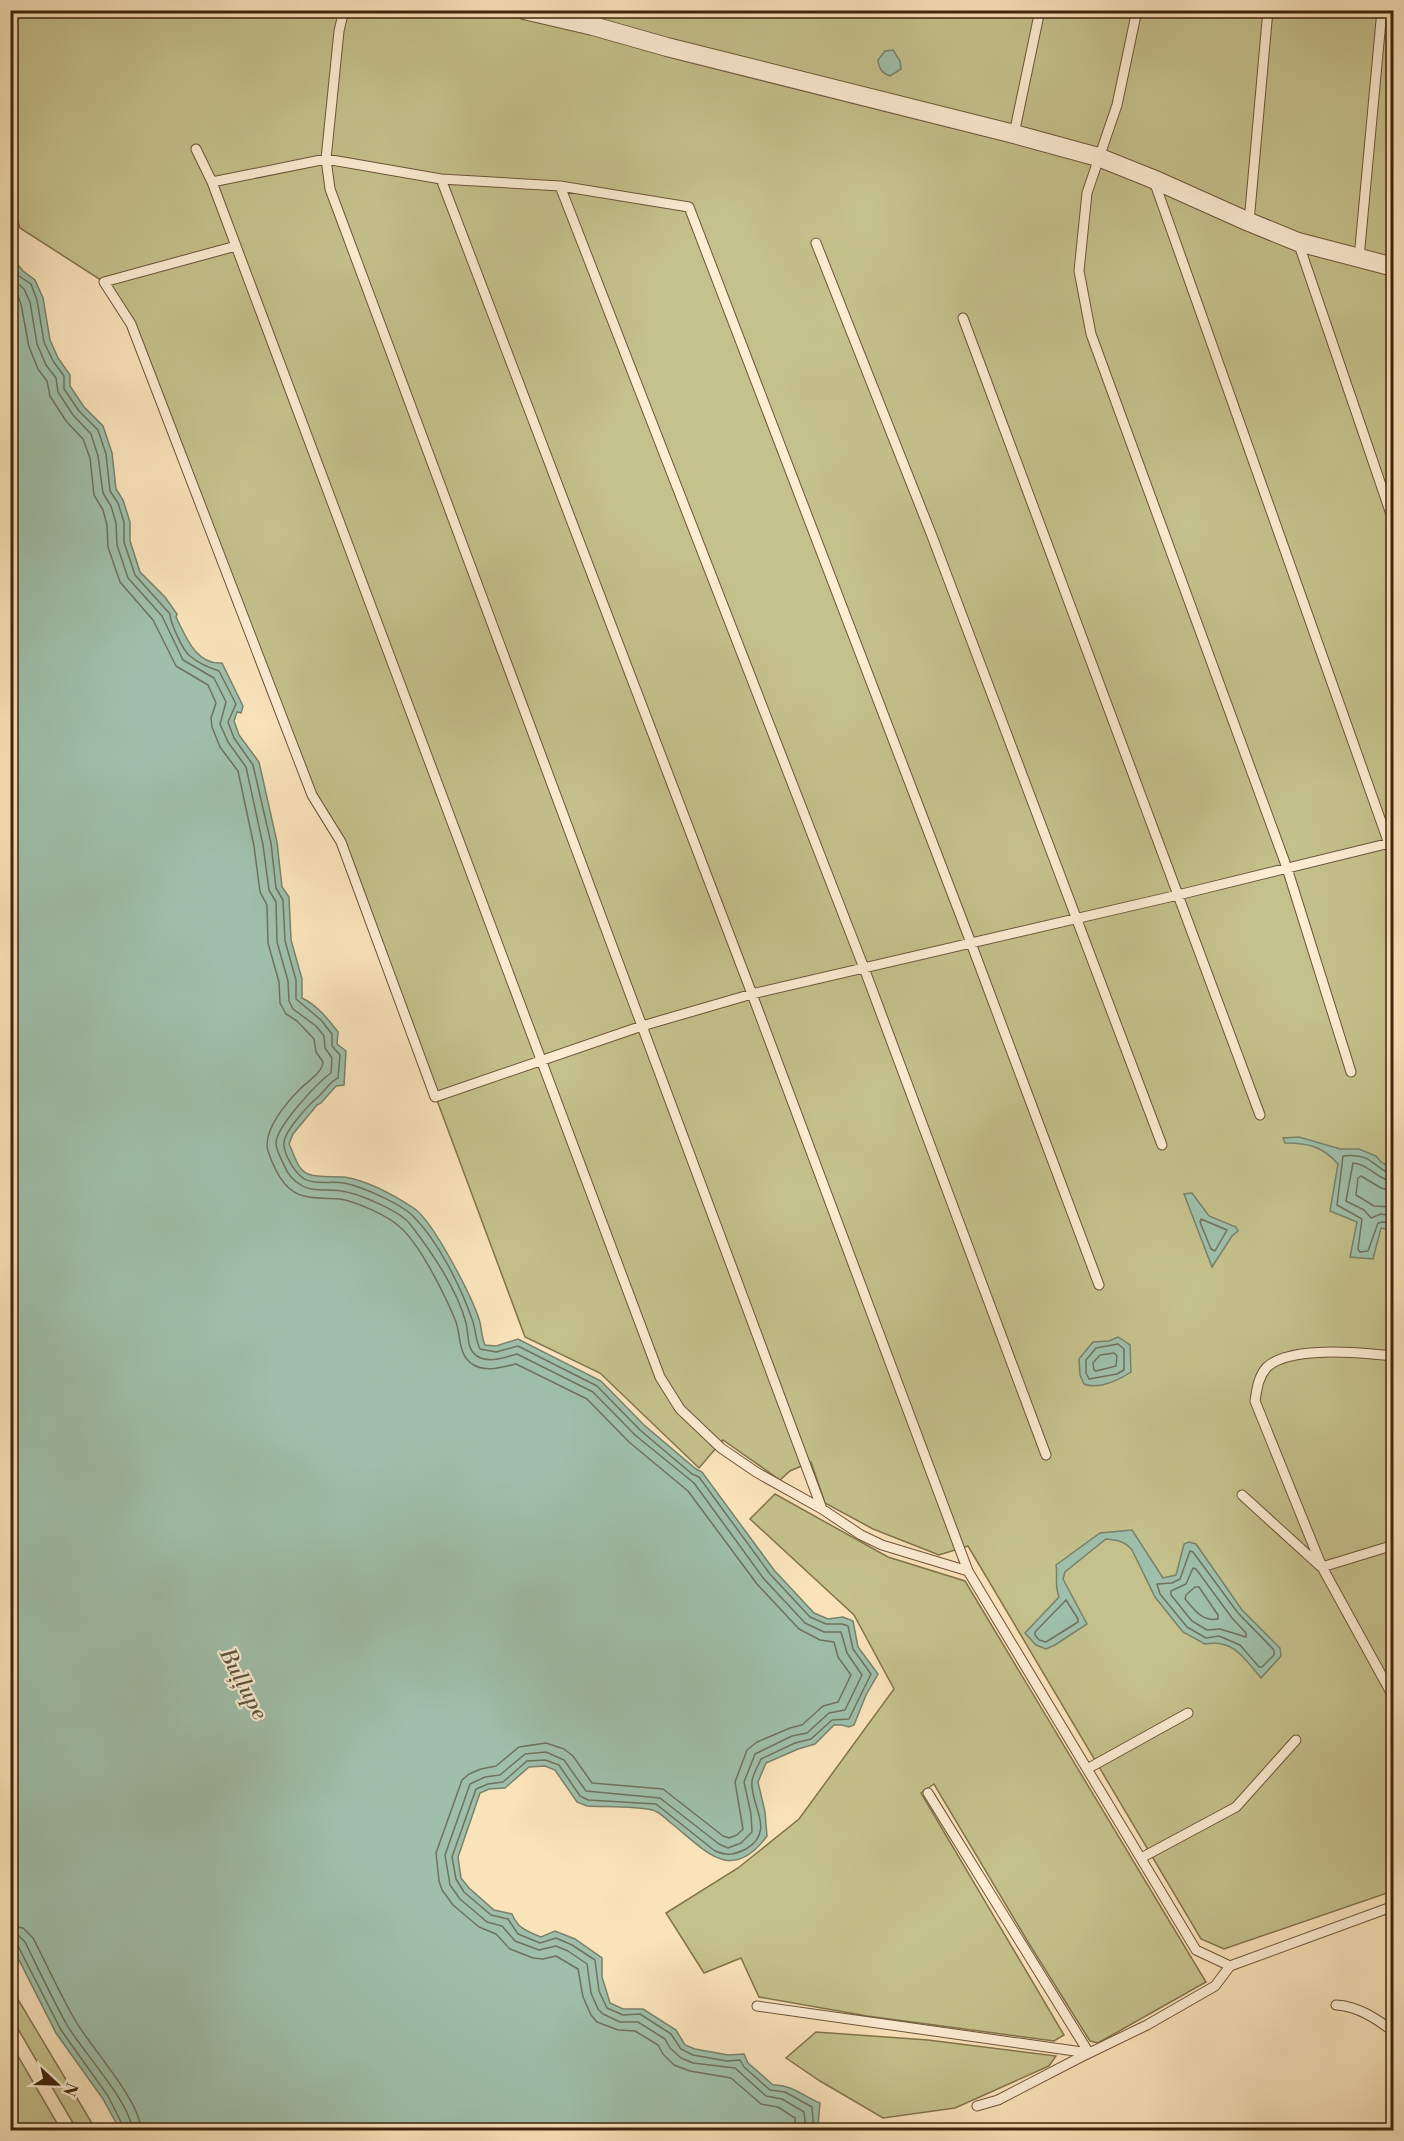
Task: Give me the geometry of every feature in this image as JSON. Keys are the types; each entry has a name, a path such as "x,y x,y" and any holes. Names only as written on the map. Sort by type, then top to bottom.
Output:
{"street":[{"path":"524,10 595,18 667,47 1098,157 1298,242 1394,267"}],"lane":[{"path":"344,10 339,31 326,159 330,189 822,1509"},
{"path":"1014,134 1040,10"},
{"path":"1137,10 1117,105 1087,193 1079,271 1091,334 1287,868 1352,1072"},
{"path":"1249,222 1268,10"},
{"path":"1359,258 1382,10"},
{"path":"196,149 212,182 660,1377 680,1409 721,1448 756,1472 822,1509 861,1535 882,1545 968,1571"},
{"path":"212,182 326,159 441,179 560,186 689,207 971,943 1099,1285"},
{"path":"441,179 752,994 968,1571 1196,1950 1230,1966"},
{"path":"1153,179 1391,842 1394,858"},
{"path":"560,186 864,968 1046,1455"},
{"path":"1298,242 1394,523"},
{"path":"816,243 928,525 1162,1145"},
{"path":"236,246 104,282 131,324 312,795 340,842 435,1096 642,1026 752,994 1178,895 1391,842"},
{"path":"963,318 1260,1115"},
{"path":"1394,1356 1325,1352 1294,1354 1268,1366 1258,1381 1254,1401 1322,1568 1394,1698"},
{"path":"1242,1495 1322,1568"},
{"path":"1322,1568 1394,1545"},
{"path":"1087,1768 1188,1713"},
{"path":"1141,1858 1236,1807 1296,1740"},
{"path":"928,1793 1089,2053"},
{"path":"976,2106 998,2100 1147,2025 1215,1986 1230,1966 1394,1906"},
{"path":"1336,2005 1366,2013 1394,2032"},
{"path":"757,2006 1089,2053"}],"shaded area":[{"path":"10,11 1393,11 1393,1891 1224,1949 1201,1939 968,1546 939,1555 873,1529 825,1503 811,1462 790,1471 780,1480 723,1440 699,1468 600,1373 525,1337 341,842 312,795 131,324 104,282 20,228 10,199"},
{"path":"775,1494 888,1557 965,1581 1206,1982 1098,2043 1090,2041 934,1784 921,1793 1064,2035 1054,2041 867,2016 759,1997 741,1958 704,1973 666,1913 738,1868 799,1819 894,1689 854,1615 750,1519"},
{"path":"10,1986 96,2130 77,2130 11,2017"},
{"path":"816,2032 928,2040 1056,2056 1049,2066 955,2108 883,2118 786,2058"},
{"path":"11,2044 12,2046 61,2130 11,2130"}],"water":[{"path":"893,50 900,61 901,69 890,76 881,70 878,60 885,51"},
{"name":"Buļļupe","path":"10,255 23,271 35,280 43,298 50,340 58,358 70,375 70,386 84,407 103,426 112,453 116,489 123,500 130,522 130,541 140,572 165,597 177,614 176,617 188,641 199,655 213,662 222,663 243,706 241,713 237,712 234,721 239,735 259,762 277,842 282,887 289,897 291,940 302,979 302,998 317,1008 330,1022 338,1032 337,1044 346,1051 344,1085 336,1086 293,1134 289,1144 298,1165 304,1172 312,1175 344,1177 372,1185 415,1209 432,1229 460,1277 479,1319 485,1345 496,1346 518,1339 601,1381 644,1425 702,1472 774,1570 814,1613 828,1619 843,1617 853,1621 858,1647 878,1674 866,1695 854,1725 849,1727 834,1725 815,1744 766,1763 758,1782 765,1812 767,1836 754,1851 742,1858 730,1861 718,1858 655,1811 587,1806 577,1802 555,1770 545,1766 529,1767 505,1788 489,1789 480,1793 458,1857 461,1878 494,1910 512,1914 520,1926 541,1937 555,1931 575,1939 602,1958 602,1977 610,2003 623,2009 643,2009 676,2030 685,2045 695,2049 728,2055 744,2054 748,2063 773,2085 791,2089 820,2103 818,2126 821,2130 120,2130 103,2099 56,2033 11,1944"},
{"path":"1299,1137 1340,1149 1359,1149 1376,1156 1393,1169 1393,1230 1381,1228 1373,1259 1350,1257 1357,1222 1330,1211 1338,1164 1320,1149 1308,1145 1285,1143 1283,1138"},
{"path":"1192,1193 1209,1216 1236,1227 1238,1231 1232,1236 1212,1267 1184,1194"},
{"path":"1118,1337 1130,1345 1131,1372 1102,1385 1084,1384 1080,1375 1079,1359 1093,1342 1109,1341"},
{"path":"1132,1530 1163,1578 1176,1575 1184,1544 1189,1542 1196,1544 1242,1610 1280,1648 1281,1656 1261,1678 1231,1647 1224,1644 1205,1644 1183,1632 1155,1597 1132,1550 1124,1543 1114,1540 1106,1539 1065,1572 1063,1579 1087,1624 1046,1649 1036,1645 1025,1633 1059,1597 1056,1565 1100,1533"}]}
